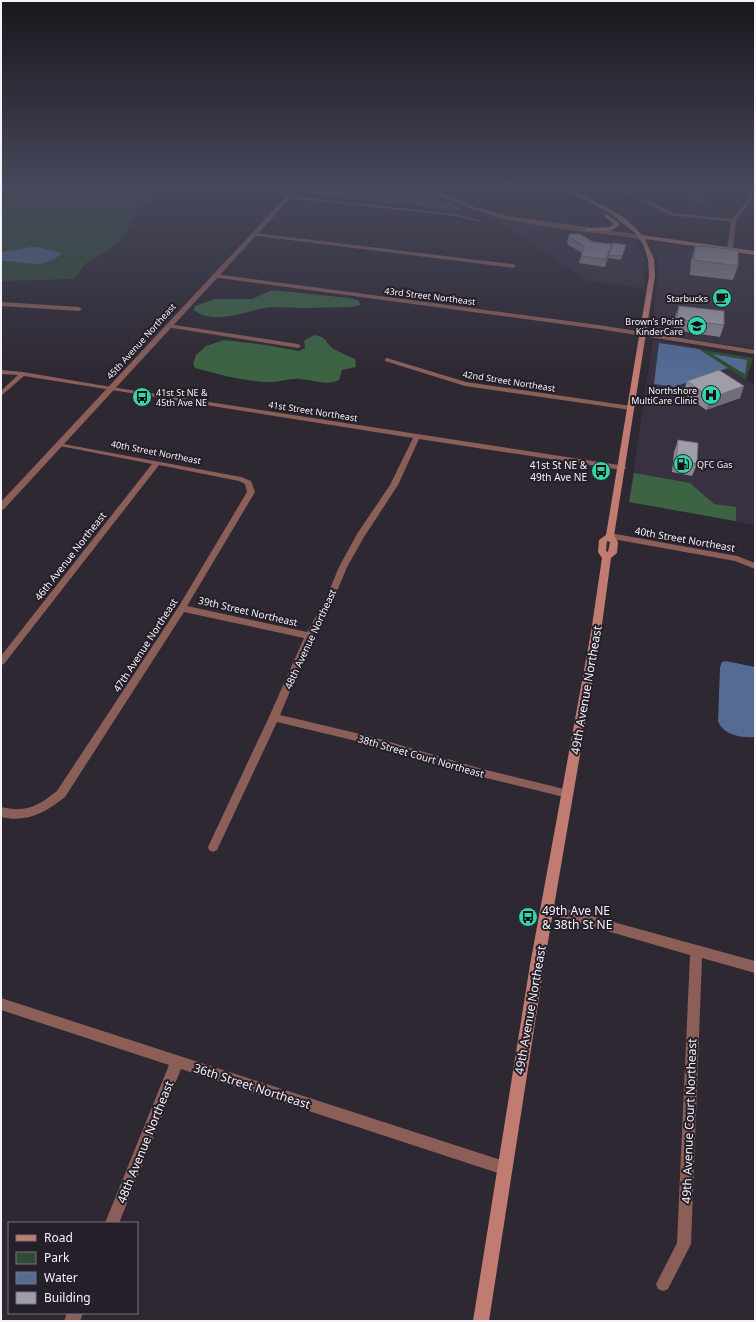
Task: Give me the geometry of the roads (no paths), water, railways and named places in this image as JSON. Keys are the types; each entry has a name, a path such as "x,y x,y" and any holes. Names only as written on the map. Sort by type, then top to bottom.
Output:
{"main road":[{"name":"49th Avenue Northeast","path":"480,1321 537,965 596,632 607,557 613,553 614,542 610,536 652,272 650,257 647,250"},
{"path":"734,250 755,253"}],"street":[{"name":"45th Avenue Northeast","path":"1,507 238,250"},
{"path":"380,250 513,266"},
{"name":"43rd Street Northeast","path":"214,276 599,327 755,352"},
{"path":"1,304 79,308"},
{"path":"168,326 298,346"},
{"name":"42nd Street Northeast","path":"387,360 465,384 631,408"},
{"name":"41st Street Northeast","path":"1,372 23,374 622,468"},
{"path":"1,394 23,374"},
{"name":"48th Avenue Northeast","path":"213,847 274,717 309,636 328,601 343,567 353,547 394,485 416,436"},
{"name":"40th Street Northeast","path":"60,444 229,476 248,483"},
{"name":"46th Avenue Northeast","path":"1,662 157,463"},
{"name":"47th Avenue Northeast","path":"1,812 11,815 25,814 40,809 61,794 182,608 250,496 250,486 248,483"},
{"name":"40th Street Northeast","path":"610,536 737,559 755,566"},
{"name":"39th Street Northeast","path":"182,608 309,636"},
{"name":"38th Street Court Northeast","path":"274,717 373,741 482,773 568,794"},
{"path":"548,909 696,952 755,967"},
{"name":"49th Avenue Court Northeast","path":"663,1284 684,1244 696,952"},
{"name":"36th Street Northeast","path":"1,1004 504,1168"},
{"name":"48th Avenue Northeast","path":"112,1222 177,1062"}],"water":[{"path":"15,250 48,250 62,253 47,262 33,264 1,261 1,252"},
{"path":"659,343 699,349 728,368 674,387 654,384"},
{"path":"712,354 747,360 745,374 743,373"},
{"path":"726,661 755,667 755,737 733,735 724,730 718,721 720,667 722,662"}],"place":[{"name":"Starbucks","path":"722,298"},
{"name":"Brown's Point KinderCare","path":"697,326"},
{"name":"Northshore MultiCare Clinic","path":"711,395"},
{"name":"41st St NE & 45th Ave NE","path":"142,397"},
{"name":"QFC Gas","path":"683,464"},
{"name":"41st St NE & 49th Ave NE","path":"601,471"},
{"name":"49th Ave NE & 38th St NE","path":"528,917"}]}
